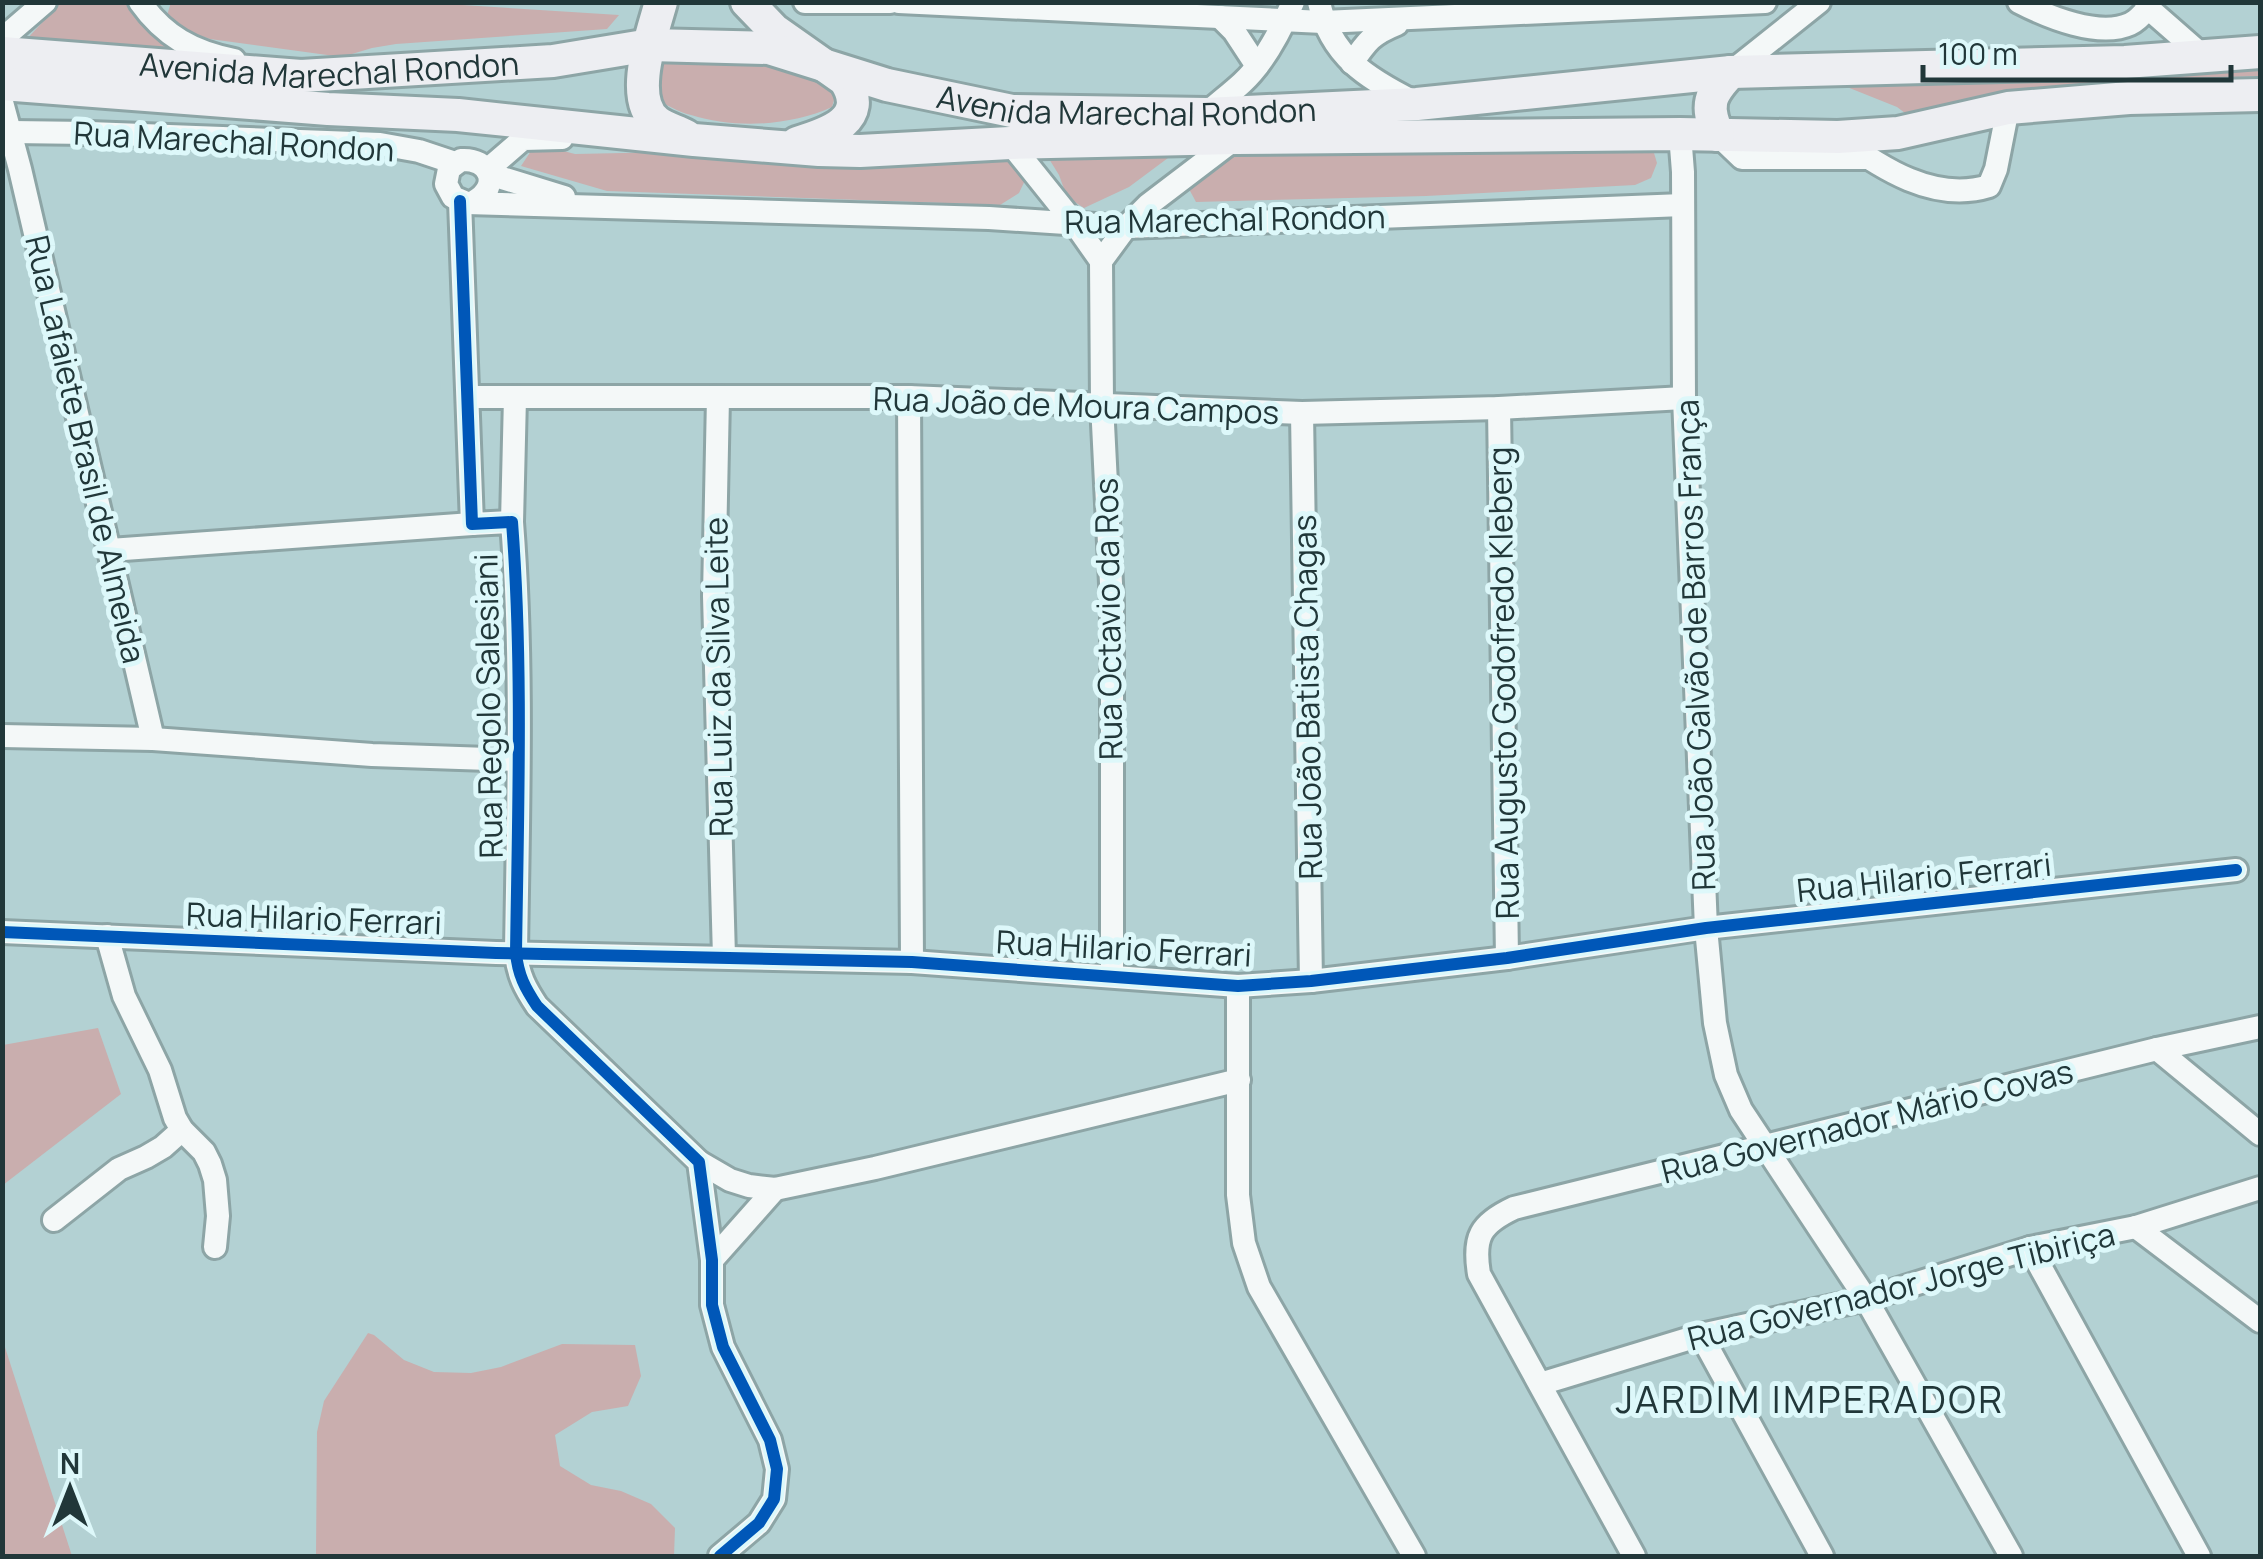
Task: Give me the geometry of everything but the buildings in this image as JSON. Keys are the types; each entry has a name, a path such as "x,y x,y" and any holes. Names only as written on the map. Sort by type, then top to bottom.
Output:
{"main road":[{"path":"662,2 642,91 647,109 656,121 694,140"},
{"path":"747,2 774,30 845,80 852,91 844,124 782,147"},
{"name":"Avenida Marechal Rondon","path":"2,54 301,76 552,61 650,45 770,48 887,85 1012,111 1206,114 1417,104 1717,73 2204,58 2260,52"},
{"path":"1680,134 1682,115 1717,73"},
{"path":"1717,73 1710,116 1718,135"},
{"name":"Avenida Marechal Rondon","path":"2,84 328,110 458,115 694,140 860,150 1236,138 1680,134 1838,137 1898,133 2008,108 2128,98 2260,95"}],"street":[{"path":"140,2 160,14 192,47 301,76"},
{"path":"806,2 890,2"},
{"path":"899,2 1220,18 1321,12 1408,19 1766,2"},
{"path":"1717,73 1820,2"},
{"path":"2019,2 2083,28 2102,30 2134,23 2147,5 2204,58"},
{"path":"2,39 33,7"},
{"path":"1206,114 1244,82 1289,12"},
{"path":"1321,12 1334,43 1352,63 1375,82 1417,104"},
{"path":"1220,18 1234,31 1257,66"},
{"path":"1352,63 1378,32 1408,19"},
{"path":"86,90 89,132"},
{"name":"Rua Lafaiete Brasil de Almeida","path":"2,102 12,132 11,169 110,550 153,739"},
{"path":"1838,137 1868,158 1924,186 1973,191 1989,186 2008,108"},
{"name":"Rua Marechal Rondon","path":"12,132 380,144 419,150 454,163"},
{"path":"488,172 523,139 628,133"},
{"name":"Rua João Galvão de Barros França","path":"1680,134 1684,398 1706,928 1714,1023 1726,1074 1741,1110 1866,1300 2011,1556"},
{"path":"1718,135 1742,158 1868,158"},
{"path":"1010,143 1100,261 1148,205 1236,138"},
{"path":"488,172 486,194 468,202 453,198 446,184 454,163 476,160 488,172 586,205"},
{"path":"1180,181 1177,199 1185,211 1209,224"},
{"name":"Rua Marechal Rondon","path":"468,202 989,218 1126,227 1684,204"},
{"name":"Rua Regolo Salesiani","path":"468,202 472,524 512,522 515,560 516,953"},
{"name":"Rua Octavio da Ros","path":"1100,261 1102,404 1112,603 1112,976"},
{"name":"Rua João de Moura Campos","path":"468,397 910,397 1302,414 1684,398"},
{"path":"512,522 514,397"},
{"name":"Rua Luiz da Silva Leite","path":"718,397 714,596 724,957"},
{"path":"910,397 912,962"},
{"name":"Rua Augusto Godofredo Kleberg","path":"1499,408 1507,958"},
{"name":"Rua João Batista Chagas","path":"1302,414 1310,980"},
{"path":"110,550 472,524"},
{"path":"2,736 153,739 372,756 518,760"},
{"name":"Rua Hilario Ferrari","path":"2,932 516,953 912,962 1238,986 1507,958 1706,928 2236,870"},
{"path":"107,936 124,996 160,1070 182,1130 210,1164 218,1216 215,1247"},
{"path":"516,953 518,973 538,1006 700,1162 749,1186 775,1189 875,1168 1239,1080"},
{"path":"1238,986 1238,1195 1244,1243 1259,1287 1414,1556"},
{"name":"Rua Governador Mário Covas","path":"1540,1384 1479,1274 1476,1252 1481,1230 1514,1208 2156,1049 2260,1027"},
{"path":"2156,1049 2260,1134"},
{"path":"54,1220 119,1169 146,1157 182,1130"},
{"path":"700,1162 712,1260 712,1305 723,1347 770,1440 777,1469 774,1499 759,1522 720,1556"},
{"name":"Rua Governador Jorge Tibiriça","path":"1540,1384 1701,1335 1866,1300 2030,1248 2136,1227 2260,1188"},
{"path":"712,1260 775,1189"},
{"path":"2136,1227 2260,1321"},
{"path":"2030,1248 2199,1556"},
{"path":"1701,1335 1822,1556"},
{"path":"1540,1384 1634,1556"}],"shaded area":[{"path":"171,2 414,2 619,15 607,29 396,44 342,57 210,39 166,19"},
{"path":"60,3 126,3 175,46 179,56 26,40"},
{"path":"713,54 809,68 836,93 832,107 781,122 744,124 691,115 654,99 649,74 663,63"},
{"path":"2260,66 2260,76 2061,86 1909,116 1897,107 1822,77"},
{"path":"1651,143 1657,163 1651,178 1635,185 1196,202 1189,189 1220,163 1258,150"},
{"path":"544,146 575,154 1013,154 1028,174 1019,193 1000,205 607,191 521,166 531,151"},
{"path":"1046,154 1172,155 1129,187 1084,208 1067,197"},
{"path":"98,1028 121,1094 3,1185 3,1045"},
{"path":"368,1333 404,1360 434,1372 471,1373 501,1367 562,1344 635,1345 641,1376 628,1406 592,1412 555,1435 560,1466 591,1485 621,1491 651,1504 675,1528 674,1556 316,1556 317,1432 324,1401"},
{"path":"3,1341 72,1556 3,1556"}],"cycle path":[{"path":"460,201 472,524 512,522 519,683 517,961 537,1006 699,1162 712,1260 712,1305 723,1347 770,1440 777,1469 774,1499 759,1523 720,1556"},
{"path":"2,932 496,953 912,962 1238,986 1507,958 1706,928 2236,870"}],"district":[{"name":"JARDIM IMPERADOR","path":"1810,1398"}]}
